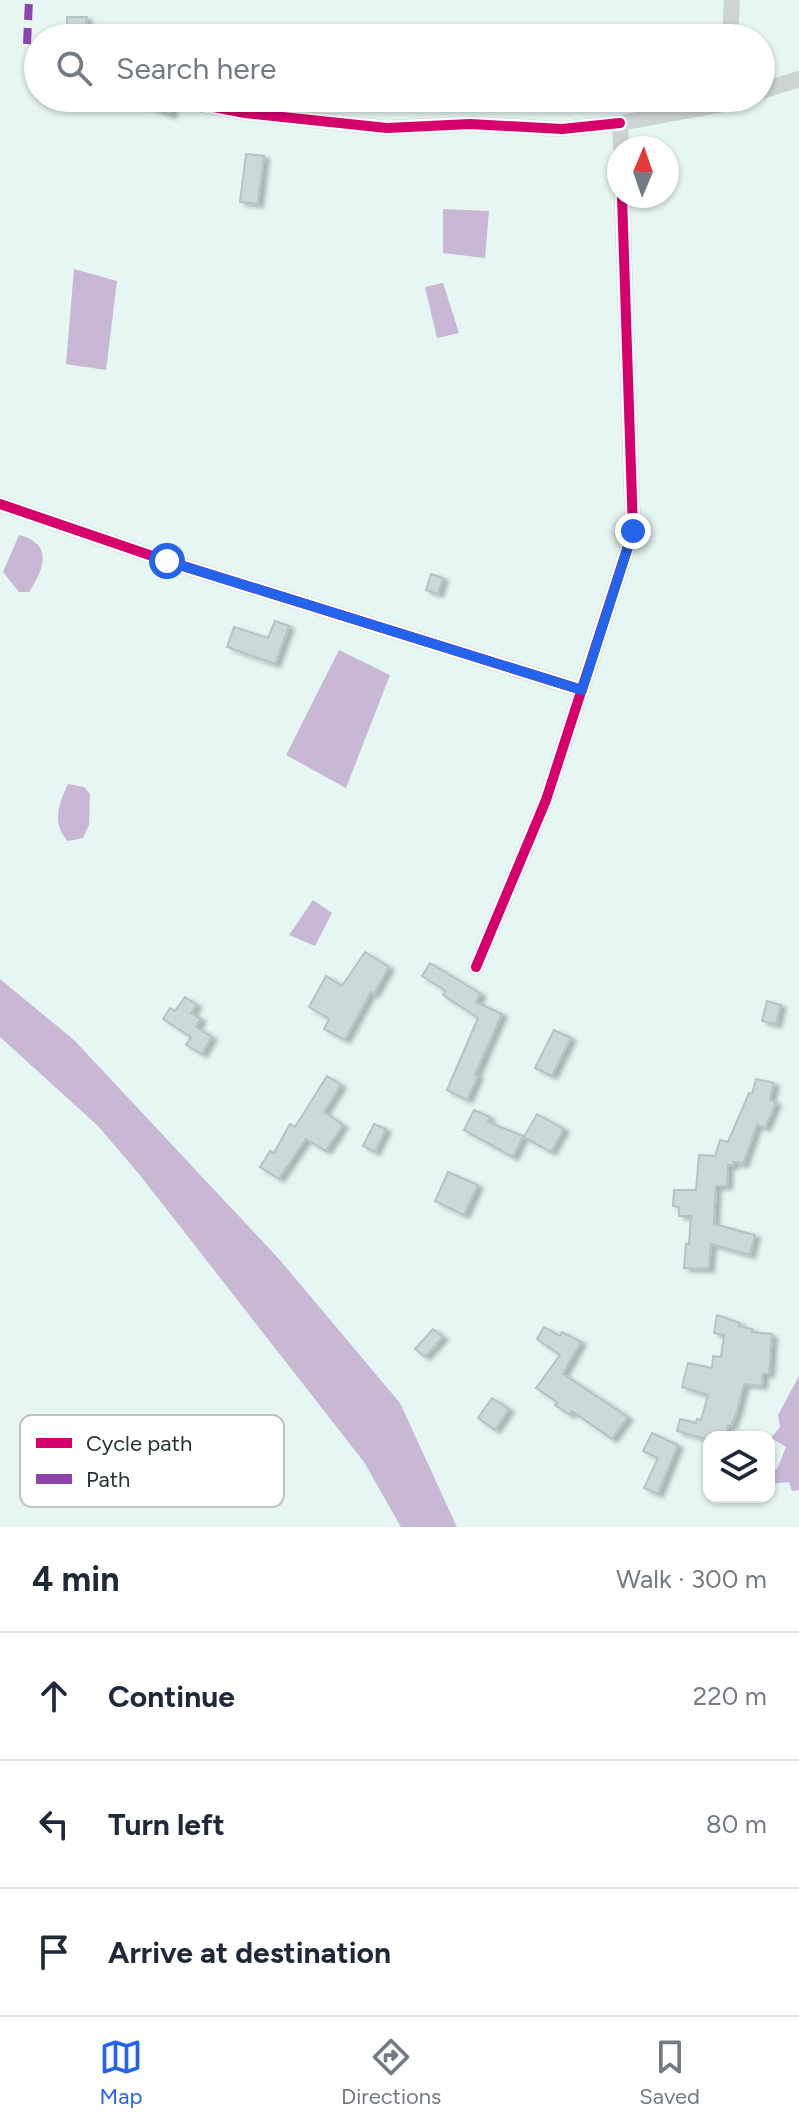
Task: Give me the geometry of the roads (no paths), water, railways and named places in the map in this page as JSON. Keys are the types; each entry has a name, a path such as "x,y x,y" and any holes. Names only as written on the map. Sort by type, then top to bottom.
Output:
{"street":[{"path":"731,24 732,0"},
{"path":"775,87 799,79"},
{"path":"240,112 387,128 470,124 562,129 620,123 672,112"},
{"path":"620,123 621,136"},
{"path":"476,967 546,800 633,531 622,208"},
{"path":"0,504 167,561 582,690"}]}
